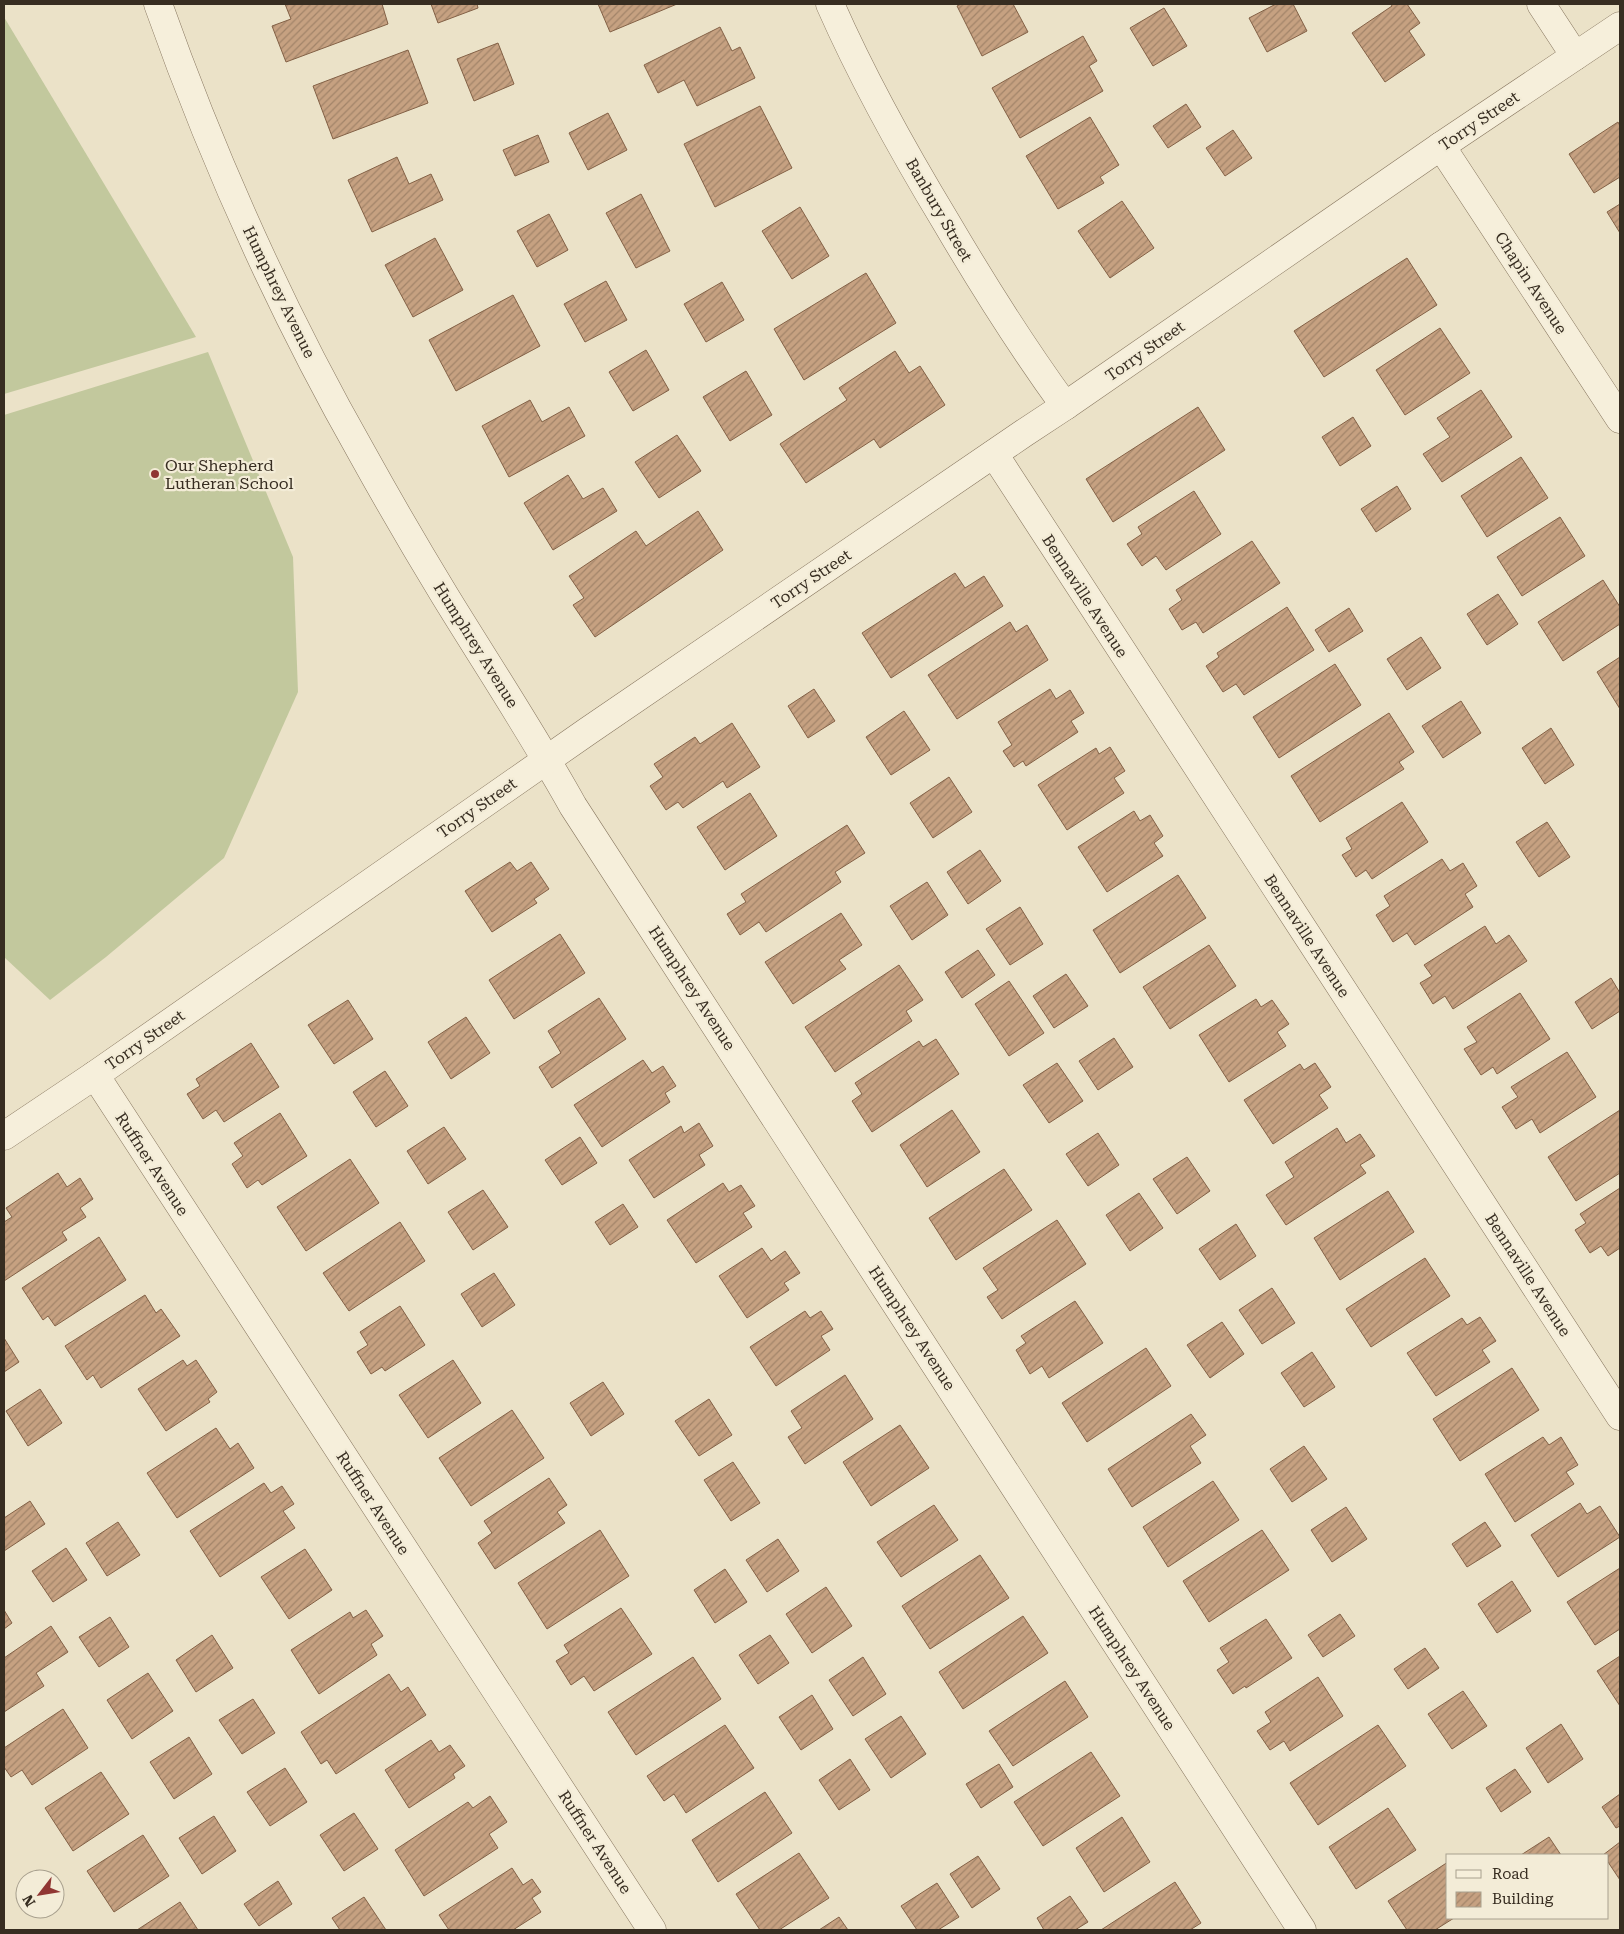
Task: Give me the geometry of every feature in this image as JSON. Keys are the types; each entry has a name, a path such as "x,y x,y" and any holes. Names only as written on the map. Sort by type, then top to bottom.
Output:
{"street":[{"name":"Humphrey Avenue","path":"158,4 238,205 275,288 362,454 445,596 547,759 573,806 1302,1930"},
{"name":"Banbury Street","path":"830,4 846,41 929,193 978,276 1037,366 1066,406"},
{"path":"1541,4 1576,56"},
{"name":"Torry Street","path":"4,1136 95,1076 547,759 1066,406 1441,146 1620,26"},
{"name":"Chapin Avenue","path":"1441,146 1620,420"},
{"name":"Bennaville Avenue","path":"994,454 1620,1416"},
{"name":"Ruffner Avenue","path":"95,1076 652,1930"}],"green space":[{"path":"4,17 196,337 4,394"},
{"path":"208,352 293,557 298,692 224,858 106,957 50,1000 4,957 4,415"}],"building":[{"path":"285,4 382,4 388,24 286,62 272,26 291,19"},
{"path":"431,4 477,4 478,8 438,23"},
{"path":"598,4 677,4 610,32"},
{"path":"961,4 1013,4 1028,32 982,56 957,6"},
{"path":"1276,4 1293,4 1307,31 1267,52 1249,18"},
{"path":"1391,4 1407,4 1420,23 1409,31 1425,55 1385,82 1352,33 1392,6"},
{"path":"1164,8 1187,46 1153,66 1130,28"},
{"path":"720,27 732,51 740,47 755,78 697,106 684,80 658,93 644,65"},
{"path":"1083,36 1097,61 1089,66 1103,91 1020,138 992,88"},
{"path":"498,43 514,84 474,101 457,59"},
{"path":"408,50 428,103 333,139 313,86"},
{"path":"1186,104 1201,127 1168,148 1153,126"},
{"path":"760,106 792,168 715,207 684,144"},
{"path":"608,113 627,150 588,170 569,133"},
{"path":"1090,117 1119,165 1100,177 1104,183 1058,209 1026,156"},
{"path":"1618,122 1620,126 1620,177 1594,193 1569,154"},
{"path":"1233,130 1252,158 1225,176 1206,148"},
{"path":"538,135 549,162 515,176 503,150"},
{"path":"397,157 409,184 431,174 443,200 372,232 348,180"},
{"path":"641,194 670,251 636,268 606,213"},
{"path":"1122,201 1154,248 1110,278 1078,231"},
{"path":"1620,204 1620,233 1607,212"},
{"path":"800,207 829,256 792,279 762,231"},
{"path":"549,214 568,250 537,267 517,231"},
{"path":"435,238 463,290 413,317 385,265"},
{"path":"1407,258 1437,305 1324,377 1294,331"},
{"path":"866,273 896,323 804,380 774,329"},
{"path":"606,281 627,320 585,342 564,304"},
{"path":"722,282 744,320 706,342 684,304"},
{"path":"513,295 540,346 456,391 429,340"},
{"path":"1440,328 1470,373 1405,415 1376,370"},
{"path":"646,350 669,390 633,411 609,372"},
{"path":"895,351 909,373 920,366 945,405 880,448 874,439 806,483 780,444 847,400 839,388"},
{"path":"746,371 772,415 730,441 703,397"},
{"path":"1481,390 1512,437 1442,482 1423,454 1450,437 1437,418"},
{"path":"530,400 542,422 569,407 585,436 509,477 482,426"},
{"path":"1198,407 1225,450 1113,522 1086,479"},
{"path":"1353,417 1371,446 1340,466 1322,437"},
{"path":"677,435 701,471 659,498 635,462"},
{"path":"1521,457 1548,498 1487,537 1461,496"},
{"path":"568,475 583,499 603,488 617,511 553,550 524,503"},
{"path":"1397,486 1411,509 1376,532 1361,509"},
{"path":"1194,491 1221,534 1166,570 1156,556 1142,566 1127,544 1142,534 1138,527"},
{"path":"698,511 723,550 595,637 573,605 584,598 569,576 636,531 646,546"},
{"path":"1560,517 1585,556 1522,596 1497,557"},
{"path":"1252,541 1280,583 1203,633 1196,622 1182,630 1169,609 1182,600 1176,590"},
{"path":"955,573 965,588 984,576 1003,606 891,678 862,633"},
{"path":"1603,580 1620,607 1620,624 1563,661 1538,622"},
{"path":"1498,594 1518,624 1487,645 1467,614"},
{"path":"1287,607 1314,650 1244,695 1236,684 1223,692 1206,666 1219,657 1217,653"},
{"path":"1349,608 1363,631 1329,652 1315,630"},
{"path":"1010,622 1016,632 1027,625 1048,660 957,719 928,675"},
{"path":"1421,637 1441,668 1407,690 1387,659"},
{"path":"1620,657 1620,709 1597,672"},
{"path":"1335,664 1361,705 1279,758 1253,717"},
{"path":"814,689 835,721 808,738 788,706"},
{"path":"1050,689 1056,699 1070,690 1084,713 1071,721 1078,732 1026,766 1023,761 1014,767 1003,751 1012,745 998,722"},
{"path":"1461,701 1481,733 1443,758 1422,726"},
{"path":"904,711 930,750 891,775 866,737"},
{"path":"1389,713 1414,752 1399,762 1404,769 1320,822 1291,776"},
{"path":"732,723 760,767 727,788 723,781 683,808 678,802 666,810 650,786 663,777 654,764 695,737 700,744"},
{"path":"1551,728 1574,765 1545,784 1522,748"},
{"path":"1110,747 1125,771 1114,778 1124,793 1067,830 1038,785 1096,748 1099,754"},
{"path":"949,777 972,812 933,838 910,803"},
{"path":"750,793 777,836 725,870 697,827"},
{"path":"1402,802 1428,842 1372,879 1366,870 1356,877 1342,855 1352,849 1346,838"},
{"path":"1134,811 1140,821 1150,815 1163,836 1154,843 1163,856 1107,892 1078,847"},
{"path":"1547,822 1570,857 1539,877 1516,842"},
{"path":"847,825 865,853 835,872 841,882 766,932 759,922 740,935 727,914 746,902 741,894"},
{"path":"980,850 1001,881 968,904 947,872"},
{"path":"1442,859 1450,871 1463,863 1477,886 1465,894 1473,907 1415,945 1407,933 1393,942 1376,915 1390,906 1384,896"},
{"path":"510,862 517,871 531,862 549,889 534,899 537,903 492,932 465,891"},
{"path":"1178,875 1206,918 1120,973 1093,930"},
{"path":"927,882 948,915 912,940 890,906"},
{"path":"1020,907 1043,944 1010,965 986,929"},
{"path":"841,913 862,945 839,960 846,969 793,1004 765,962"},
{"path":"1485,926 1496,944 1509,935 1527,961 1453,1009 1445,996 1433,1004 1420,983 1432,976 1424,965"},
{"path":"560,934 585,973 514,1019 489,980"},
{"path":"1209,945 1236,986 1170,1029 1143,987"},
{"path":"978,950 995,975 962,998 945,972"},
{"path":"899,965 923,1000 906,1011 912,1021 835,1072 805,1027"},
{"path":"1066,974 1088,1006 1054,1028 1033,996"},
{"path":"1611,978 1620,993 1620,1011 1592,1029 1575,1002"},
{"path":"1009,981 1044,1033 1009,1056 975,1004"},
{"path":"1520,993 1550,1039 1497,1074 1493,1067 1481,1075 1464,1049 1477,1042 1467,1027"},
{"path":"599,998 626,1039 552,1088 539,1067 561,1053 548,1031"},
{"path":"1256,999 1261,1007 1272,1000 1289,1024 1277,1032 1286,1046 1229,1082 1199,1035"},
{"path":"348,1000 373,1039 334,1064 308,1025"},
{"path":"466,1017 490,1053 451,1079 428,1042"},
{"path":"1114,1038 1133,1067 1098,1090 1079,1061"},
{"path":"936,1039 959,1074 872,1132 852,1101 862,1094 855,1083 919,1041 923,1047"},
{"path":"251,1043 279,1087 224,1122 216,1110 203,1119 187,1094 200,1086 196,1079"},
{"path":"1567,1052 1596,1097 1540,1133 1532,1119 1516,1129 1502,1107 1518,1097 1511,1087"},
{"path":"643,1060 652,1073 663,1066 676,1086 665,1093 670,1102 602,1147 574,1105"},
{"path":"1057,1063 1083,1101 1049,1123 1023,1085"},
{"path":"1315,1063 1331,1087 1319,1095 1328,1108 1273,1144 1244,1100 1300,1064 1304,1070"},
{"path":"385,1071 408,1106 376,1127 353,1092"},
{"path":"952,1110 980,1152 927,1187 900,1145"},
{"path":"1620,1110 1620,1173 1576,1201 1548,1157"},
{"path":"280,1113 307,1156 262,1185 258,1180 247,1188 232,1164 243,1156 234,1143"},
{"path":"699,1123 713,1146 699,1155 705,1165 654,1198 629,1160 681,1126 684,1133"},
{"path":"444,1127 466,1159 428,1184 407,1151"},
{"path":"1337,1128 1346,1143 1360,1134 1375,1156 1360,1165 1366,1173 1286,1225 1266,1195 1294,1177 1285,1162"},
{"path":"1098,1133 1119,1165 1088,1186 1066,1154"},
{"path":"580,1137 597,1163 562,1185 545,1160"},
{"path":"1187,1157 1210,1191 1177,1214 1153,1179"},
{"path":"350,1159 379,1203 306,1251 277,1207"},
{"path":"1004,1169 1032,1210 956,1260 929,1218"},
{"path":"58,1173 67,1187 80,1178 93,1199 80,1208 86,1217 62,1232 67,1240 4,1281 4,1222 12,1217 6,1208"},
{"path":"723,1183 729,1192 741,1185 755,1206 743,1213 752,1227 696,1263 667,1220"},
{"path":"1620,1188 1620,1248 1608,1256 1601,1246 1590,1253 1575,1230 1586,1223 1580,1214"},
{"path":"483,1190 508,1227 473,1250 448,1212"},
{"path":"1388,1191 1414,1232 1340,1280 1314,1238"},
{"path":"1139,1193 1163,1228 1130,1251 1106,1215"},
{"path":"623,1204 638,1227 610,1245 595,1222"},
{"path":"1057,1220 1086,1264 1002,1319 987,1297 998,1290 983,1268"},
{"path":"400,1222 425,1261 349,1311 323,1273"},
{"path":"1236,1224 1256,1256 1220,1280 1199,1249"},
{"path":"99,1237 126,1280 55,1326 48,1316 43,1320 22,1288"},
{"path":"762,1248 771,1261 785,1251 800,1273 784,1283 789,1290 747,1318 719,1276"},
{"path":"1425,1258 1450,1296 1371,1347 1346,1309"},
{"path":"494,1273 515,1305 482,1327 461,1294"},
{"path":"1272,1288 1295,1323 1262,1344 1239,1310"},
{"path":"145,1295 156,1313 161,1309 180,1336 101,1388 93,1375 87,1380 65,1346"},
{"path":"1075,1301 1103,1343 1049,1378 1042,1366 1030,1374 1016,1350 1026,1343 1021,1336"},
{"path":"400,1306 425,1345 385,1371 382,1367 371,1374 357,1352 368,1345 360,1332"},
{"path":"805,1311 810,1318 821,1311 833,1329 821,1336 830,1350 776,1386 750,1347"},
{"path":"1480,1317 1496,1341 1482,1350 1490,1362 1436,1396 1407,1353 1462,1318 1467,1325"},
{"path":"1222,1322 1244,1354 1210,1378 1187,1345"},
{"path":"4,1338 19,1362 4,1372"},
{"path":"1146,1348 1171,1386 1087,1442 1062,1403"},
{"path":"1312,1352 1335,1387 1304,1407 1281,1373"},
{"path":"183,1360 187,1366 196,1360 217,1392 208,1399 210,1402 166,1431 138,1389"},
{"path":"453,1360 481,1403 428,1438 399,1395"},
{"path":"1512,1368 1539,1410 1460,1461 1433,1419"},
{"path":"845,1375 873,1419 805,1464 788,1437 802,1428 791,1411"},
{"path":"603,1382 624,1414 591,1436 570,1403"},
{"path":"40,1389 62,1423 28,1446 6,1411"},
{"path":"709,1399 732,1435 699,1456 675,1421"},
{"path":"512,1410 544,1458 471,1506 439,1458"},
{"path":"1191,1414 1206,1435 1190,1446 1201,1463 1132,1507 1108,1469"},
{"path":"900,1425 929,1468 871,1506 843,1462"},
{"path":"216,1428 230,1449 238,1443 254,1468 177,1518 147,1473"},
{"path":"1543,1437 1549,1445 1561,1437 1578,1465 1566,1472 1574,1484 1515,1522 1485,1474"},
{"path":"1304,1446 1327,1479 1292,1502 1270,1469"},
{"path":"733,1462 760,1503 731,1521 704,1480"},
{"path":"549,1478 567,1505 557,1512 565,1523 495,1569 478,1543 492,1533 484,1521"},
{"path":"1213,1481 1239,1520 1168,1567 1143,1527"},
{"path":"264,1483 271,1493 282,1486 294,1504 283,1511 295,1528 220,1577 190,1531"},
{"path":"30,1501 45,1524 4,1551 4,1518"},
{"path":"1580,1503 1587,1514 1600,1506 1620,1537 1558,1577 1531,1535"},
{"path":"934,1505 958,1540 901,1577 877,1542"},
{"path":"1346,1507 1367,1539 1332,1562 1311,1530"},
{"path":"118,1522 140,1555 107,1576 86,1543"},
{"path":"1485,1522 1501,1546 1467,1567 1452,1544"},
{"path":"600,1530 629,1576 547,1629 518,1583"},
{"path":"1262,1530 1289,1570 1209,1622 1183,1581"},
{"path":"778,1539 799,1571 767,1592 746,1560"},
{"path":"66,1548 87,1580 53,1602 32,1571"},
{"path":"305,1549 332,1590 289,1619 261,1577"},
{"path":"980,1555 1009,1598 930,1649 902,1606"},
{"path":"1620,1568 1620,1629 1595,1645 1567,1602"},
{"path":"725,1569 747,1602 715,1623 694,1590"},
{"path":"1512,1581 1531,1611 1497,1633 1478,1604"},
{"path":"826,1587 852,1626 812,1653 786,1614"},
{"path":"621,1608 652,1654 594,1691 584,1676 571,1685 556,1661 569,1653 564,1645"},
{"path":"4,1610 12,1623 4,1629"},
{"path":"366,1610 383,1636 371,1644 377,1655 319,1694 291,1650 350,1612 353,1618"},
{"path":"1340,1614 1355,1636 1323,1657 1308,1635"},
{"path":"1023,1616 1048,1653 963,1709 939,1672"},
{"path":"110,1617 129,1647 99,1667 79,1637"},
{"path":"1266,1619 1292,1658 1246,1688 1245,1686 1233,1694 1217,1670 1229,1662 1220,1648"},
{"path":"51,1626 68,1652 36,1673 44,1686 4,1712 4,1658"},
{"path":"212,1635 233,1668 196,1692 176,1660"},
{"path":"770,1635 789,1663 758,1684 739,1655"},
{"path":"1425,1648 1439,1668 1408,1689 1394,1669"},
{"path":"1620,1656 1620,1706 1597,1671"},
{"path":"693,1657 721,1699 636,1755 608,1712"},
{"path":"863,1657 886,1694 853,1716 829,1680"},
{"path":"148,1673 173,1711 132,1739 107,1700"},
{"path":"389,1674 401,1692 408,1687 426,1715 336,1774 327,1760 321,1764 301,1732"},
{"path":"1318,1677 1343,1716 1290,1751 1284,1741 1270,1750 1257,1731 1271,1722 1265,1712"},
{"path":"1065,1681 1088,1717 1013,1766 989,1731"},
{"path":"1463,1691 1487,1726 1452,1749 1428,1714"},
{"path":"812,1695 833,1729 801,1750 779,1717"},
{"path":"253,1699 275,1733 242,1754 219,1720"},
{"path":"63,1709 88,1748 32,1785 22,1770 11,1777 4,1767 4,1748"},
{"path":"901,1716 926,1754 891,1778 865,1739"},
{"path":"1561,1724 1583,1759 1548,1783 1526,1748"},
{"path":"725,1725 754,1768 686,1813 674,1794 664,1801 647,1776"},
{"path":"1378,1725 1406,1766 1318,1825 1290,1783"},
{"path":"189,1737 212,1774 174,1799 150,1762"},
{"path":"431,1740 439,1752 450,1745 465,1766 453,1774 455,1778 409,1808 385,1770"},
{"path":"1091,1752 1120,1796 1043,1846 1014,1802"},
{"path":"850,1759 870,1790 839,1810 819,1780"},
{"path":"999,1764 1013,1787 981,1808 966,1784"},
{"path":"285,1768 307,1802 270,1826 247,1792"},
{"path":"1515,1769 1531,1792 1501,1812 1486,1788"},
{"path":"101,1772 129,1814 73,1851 45,1808"},
{"path":"765,1792 792,1833 718,1882 692,1840"},
{"path":"1620,1794 1620,1826 1616,1828 1602,1807"},
{"path":"490,1796 507,1822 489,1834 498,1848 424,1896 395,1850 468,1802 473,1808"},
{"path":"1388,1808 1416,1850 1356,1889 1329,1847"},
{"path":"354,1813 378,1849 344,1871 320,1835"},
{"path":"214,1816 236,1851 202,1874 179,1838"},
{"path":"1122,1817 1150,1862 1104,1892 1076,1848"},
{"path":"143,1835 169,1876 114,1912 87,1871"},
{"path":"1549,1837 1560,1854 1523,1854"},
{"path":"1620,1842 1620,1880 1609,1864 1609,1854 1604,1854"},
{"path":"799,1853 829,1898 779,1930 760,1930 736,1894"},
{"path":"978,1856 1000,1889 972,1908 950,1874"},
{"path":"1446,1863 1446,1919 1452,1919 1435,1930 1407,1930 1388,1901"},
{"path":"512,1868 523,1885 532,1879 541,1892 532,1898 541,1912 513,1930 449,1930 439,1915"},
{"path":"278,1881 292,1904 259,1926 244,1904"},
{"path":"1175,1882 1201,1923 1190,1930 1101,1930"},
{"path":"937,1883 959,1917 938,1930 917,1930 901,1906"},
{"path":"1070,1896 1088,1922 1075,1930 1044,1930 1037,1918"},
{"path":"364,1897 386,1930 340,1930 332,1918"},
{"path":"180,1902 198,1930 137,1930"},
{"path":"839,1917 848,1930 819,1930"}],"place":[{"name":"Our Shepherd Lutheran School","path":"155,474"}]}
